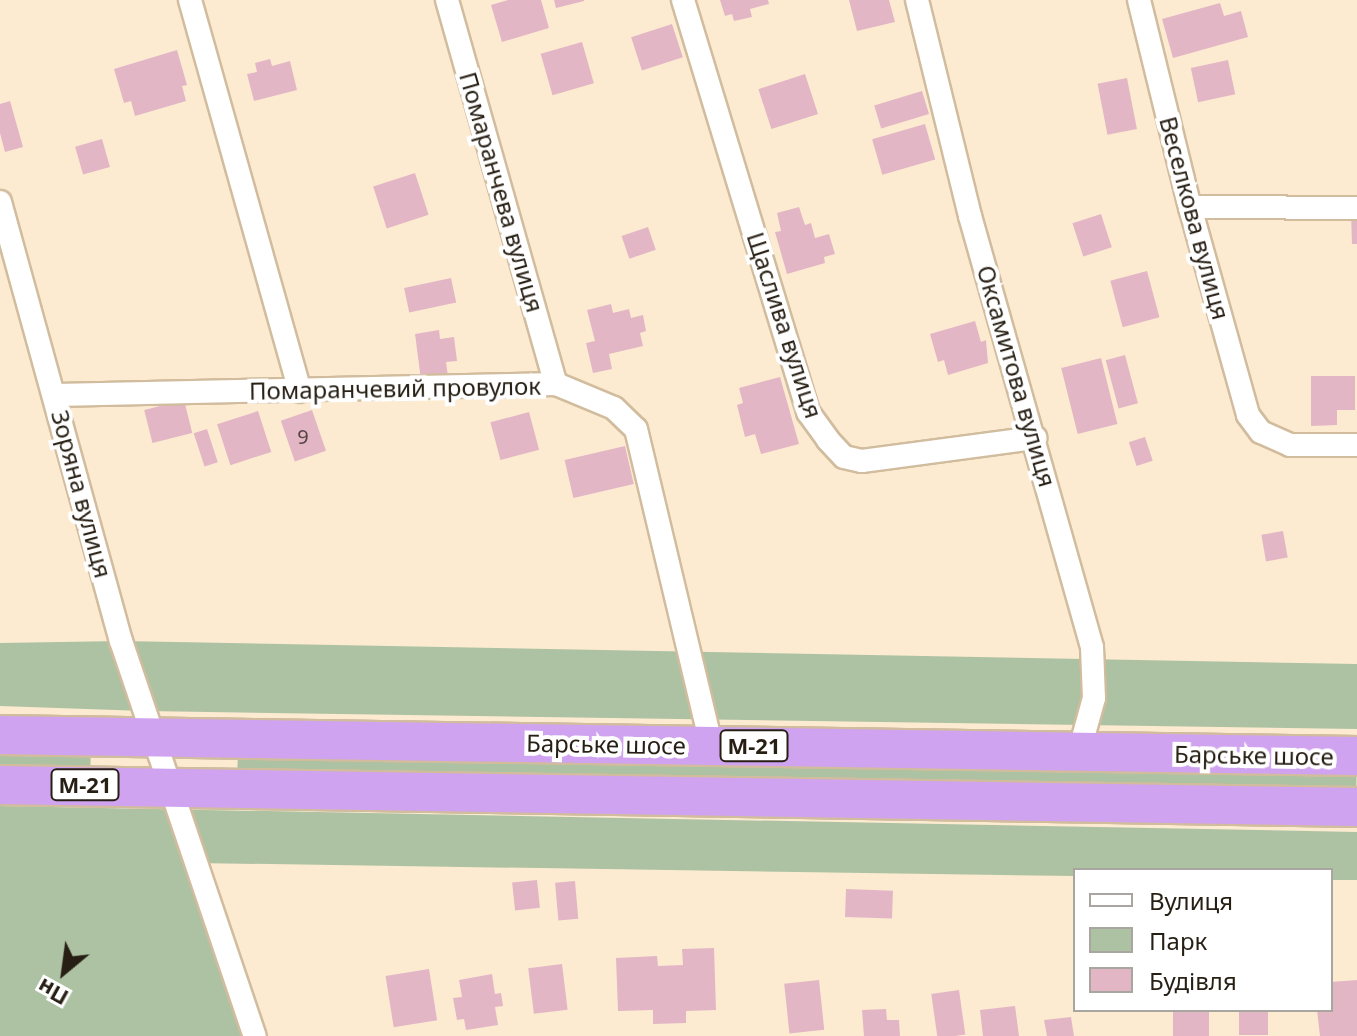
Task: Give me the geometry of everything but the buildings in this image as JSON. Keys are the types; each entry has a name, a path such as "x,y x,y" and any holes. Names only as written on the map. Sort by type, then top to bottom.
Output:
{"highway":[{"name":"Барське шосе","path":"0,735 1357,756"},
{"name":"Барське шосе","path":"0,785 169,785 1357,807"}],"street":[{"path":"190,0 300,391"},
{"name":"Помаранчева вулиця","path":"447,0 556,384"},
{"name":"Щаслива вулиця","path":"683,0 808,412 828,440 844,457 862,461 1035,438"},
{"name":"Оксамитова вулиця","path":"917,0 970,216 1092,647 1094,698 1079,752"},
{"name":"Веселкова вулиця","path":"1139,0 1190,207 1248,415 1261,432 1290,445 1357,445"},
{"name":"Зоряна вулиця","path":"0,202 56,395 121,641 255,1036"},
{"path":"1190,207 1357,208"},
{"name":"Помаранчевий провулок","path":"56,395 556,384 614,408 636,429 711,745"}],"green space":[{"path":"121,641 1357,664 1357,729 144,711 0,706 0,643"},
{"path":"0,735 91,737 90,787 0,785"},
{"path":"238,739 1357,759 1356,808 237,788"},
{"path":"0,806 1357,832 1357,880 1333,880 1333,868 1073,868 1073,876 195,863 255,1036 0,1036"}]}
